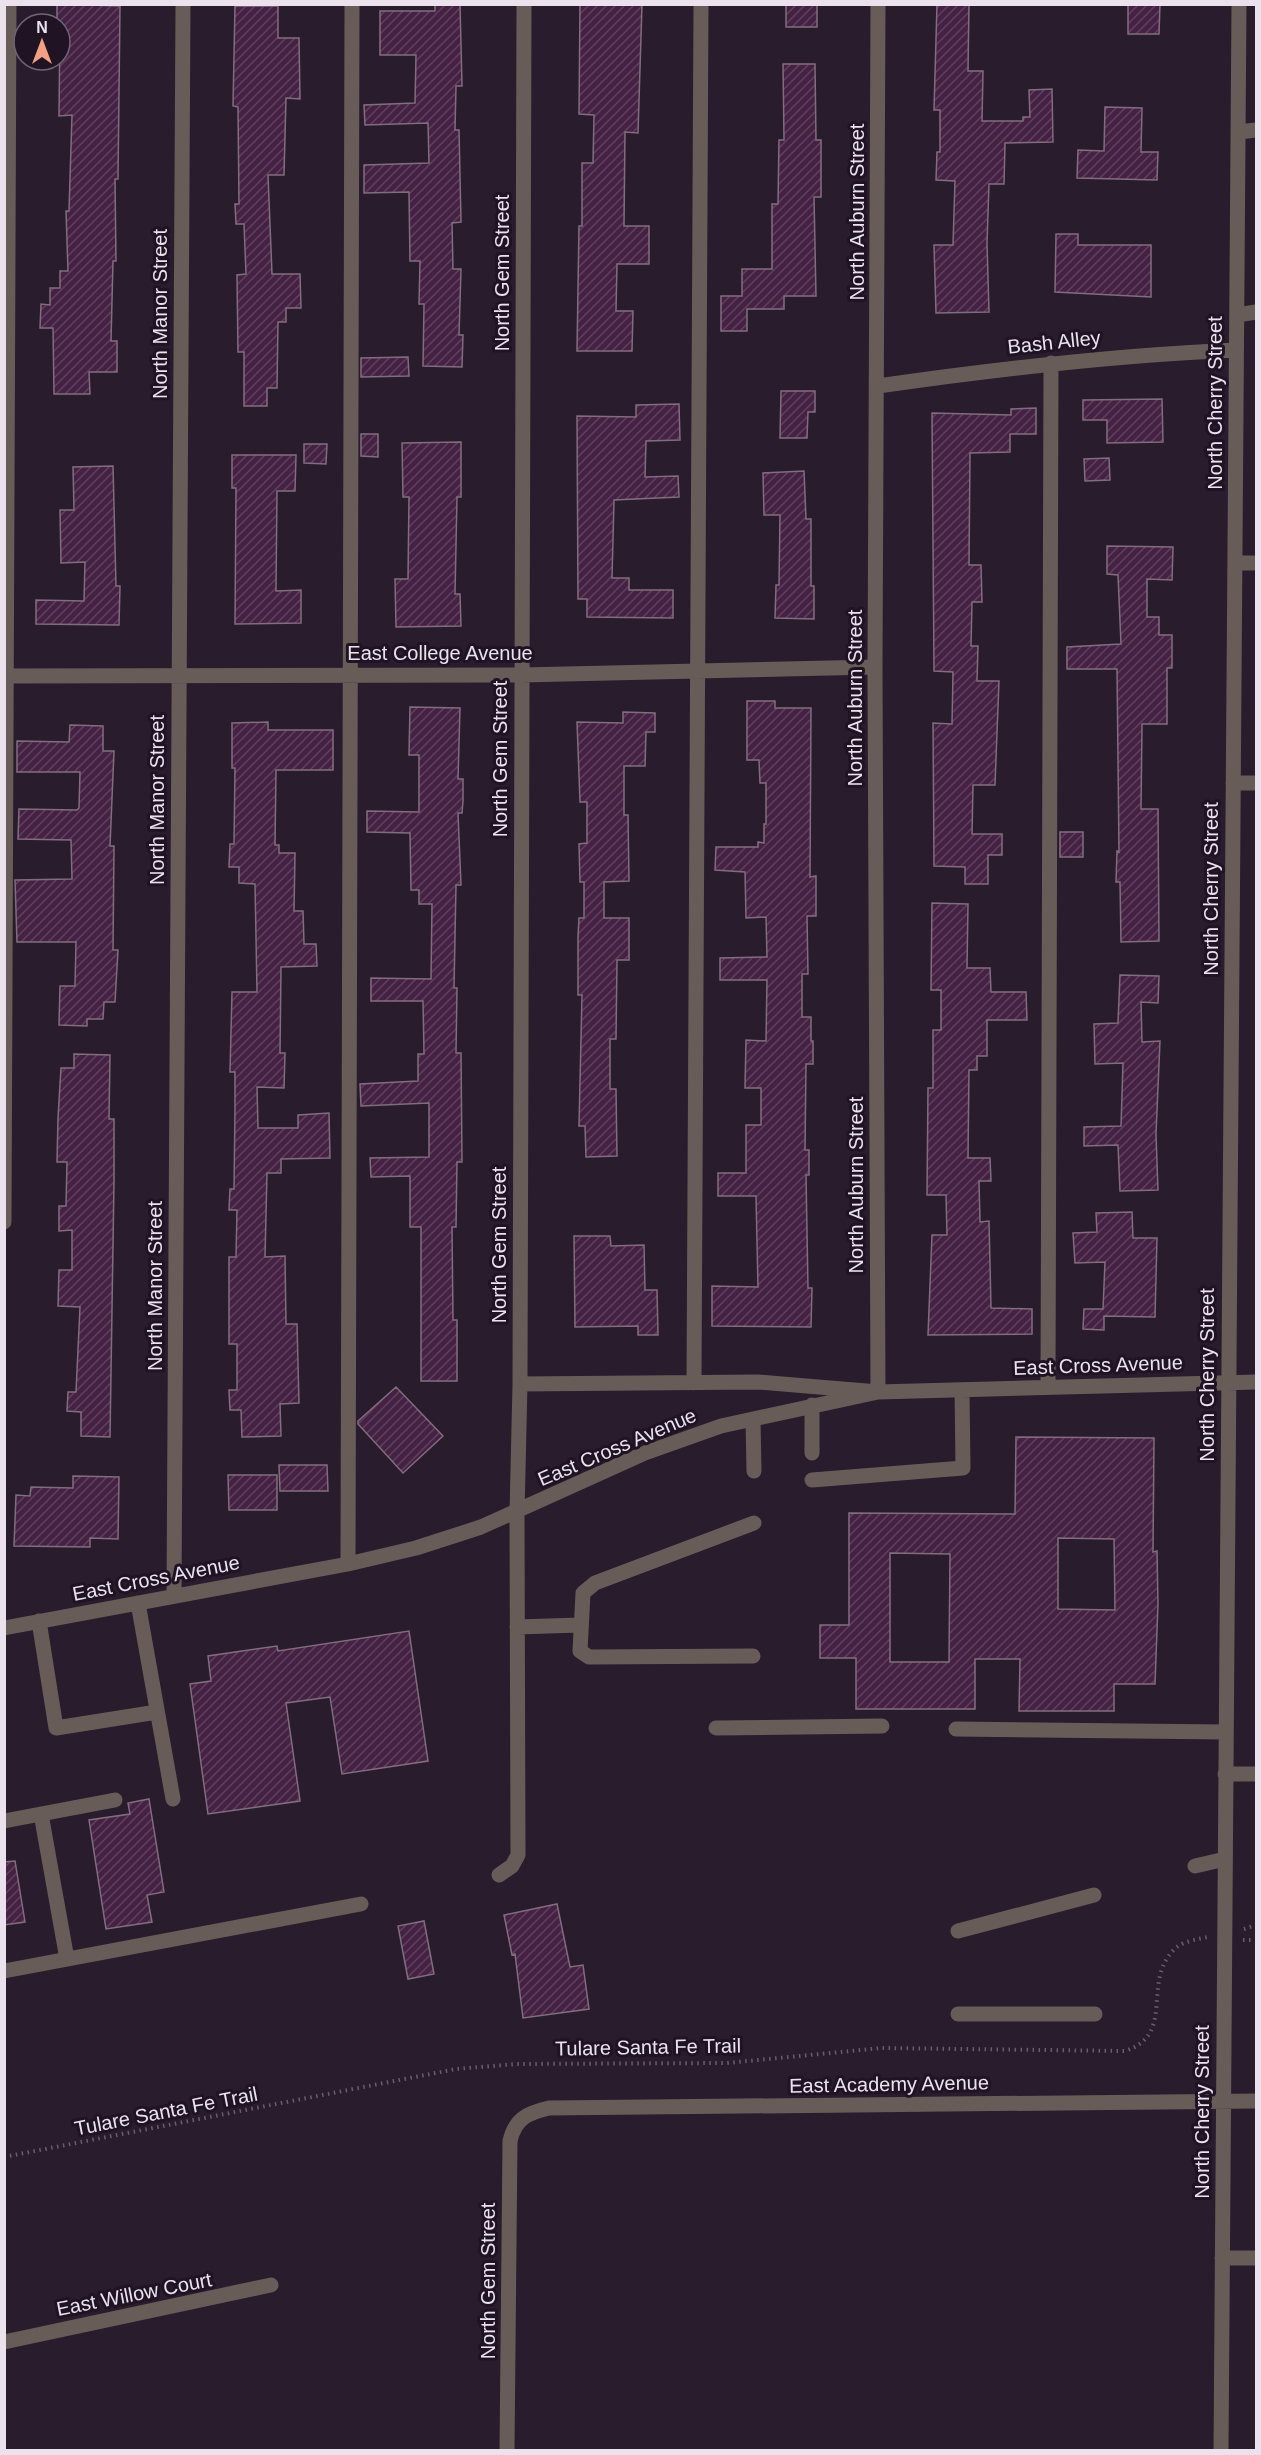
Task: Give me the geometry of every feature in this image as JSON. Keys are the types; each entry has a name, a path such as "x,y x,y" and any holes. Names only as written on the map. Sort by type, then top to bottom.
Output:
{"street":[{"path":"4,1222 9,4"},
{"name":"North Manor Street","path":"174,1596 183,4"},
{"path":"348,1564 352,4"},
{"name":"North Gem Street","path":"499,1875 512,1866 518,1855 517,1513 520,1384 524,4"},
{"path":"694,1383 701,4"},
{"name":"North Auburn Street","path":"878,4 875,667 878,1392"},
{"name":"North Cherry Street","path":"1221,2451 1239,4"},
{"path":"1239,132 1257,130"},
{"path":"1237,315 1257,312"},
{"name":"Bash Alley","path":"878,386 1140,354 1236,350"},
{"path":"1048,1387 1052,363"},
{"path":"1235,563 1257,563"},
{"name":"East College Avenue","path":"6,676 521,675 875,667"},
{"path":"1233,783 1257,783"},
{"path":"520,1384 758,1382 878,1392"},
{"name":"East Cross Avenue","path":"4,1628 348,1564 450,1538 517,1513 645,1453 721,1426 878,1392 1257,1382"},
{"path":"812,1480 963,1468 962,1390"},
{"path":"812,1406 812,1453"},
{"path":"753,1419 754,1471"},
{"path":"753,1656 589,1657 580,1651 580,1625 583,1593 596,1583 754,1522"},
{"path":"138,1603 173,1799"},
{"path":"39,1622 57,1728 157,1712"},
{"path":"517,1628 580,1625"},
{"path":"716,1728 882,1726"},
{"path":"956,1729 1226,1732"},
{"path":"1225,1774 1257,1774"},
{"path":"4,1821 115,1800"},
{"path":"41,1814 67,1959"},
{"path":"1195,1866 1225,1858"},
{"path":"958,1930 1094,1894"},
{"path":"4,1971 361,1904"},
{"path":"958,2014 1095,2014"},
{"name":"East Academy Avenue","path":"523,2116 549,2108 1257,2102"},
{"name":"North Gem Street","path":"507,2451 510,2141 513,2128 523,2116"},
{"path":"1222,2258 1257,2258"},
{"name":"East Willow Court","path":"4,2342 271,2285"}],"path":[{"name":"Tulare Santa Fe Trail","path":"4,2157 456,2069 516,2064 727,2063 882,2048 1125,2051 1138,2047 1149,2038 1155,2024 1159,1974 1178,1945 1224,1933"}],"building":[{"path":"57,4 120,6 118,179 115,179 116,261 113,261 111,341 117,341 117,372 89,372 90,394 54,394 53,328 40,328 41,304 50,305 50,288 60,288 60,271 68,271 66,211 69,211 72,115 59,116 59,72 72,72 72,12 57,12"},
{"path":"435,4 460,4 462,86 456,86 455,130 459,130 461,222 452,223 453,269 461,269 459,335 463,335 462,367 423,366 424,304 419,304 420,261 410,261 409,192 364,193 364,165 429,163 428,123 365,125 364,105 415,103 416,55 380,55 380,11 435,11"},
{"path":"580,4 642,4 638,133 625,132 624,226 649,226 649,264 617,264 616,311 633,311 632,351 577,351 582,163 593,163 594,115 579,114"},
{"path":"786,4 817,4 817,27 786,27"},
{"path":"937,4 969,4 968,71 983,71 982,121 1023,121 1023,117 1030,117 1029,90 1052,89 1053,142 1005,143 1004,184 989,184 987,243 989,312 936,313 934,245 953,245 955,181 936,180 937,152 940,152 940,110 934,110"},
{"path":"1128,4 1160,4 1159,34 1128,34"},
{"path":"235,6 278,6 278,38 299,38 300,99 286,98 284,175 268,175 272,274 300,274 301,308 286,308 286,322 278,322 277,388 267,388 267,406 244,406 244,352 238,352 237,275 246,274 244,224 236,224 235,204 239,204 238,107 233,106"},
{"path":"783,64 815,64 816,140 821,140 821,197 814,197 816,296 784,296 784,309 747,309 747,331 721,331 721,296 742,296 742,269 772,269 772,204 778,204 779,140 784,140"},
{"path":"1105,107 1142,108 1141,152 1158,152 1157,180 1077,178 1078,150 1104,151"},
{"path":"1056,234 1078,234 1078,245 1151,245 1151,297 1055,292"},
{"path":"408,357 409,376 361,377 361,358"},
{"path":"781,391 815,391 815,412 808,412 807,438 780,438"},
{"path":"1162,399 1163,442 1107,443 1107,420 1083,420 1083,400"},
{"path":"679,404 680,440 646,441 645,477 678,476 679,497 614,500 612,578 629,578 629,590 673,590 673,618 587,617 587,599 578,599 577,416 636,417 636,405"},
{"path":"1036,408 1036,434 1010,434 1010,452 970,453 969,565 981,565 982,602 972,602 971,646 978,646 977,681 999,681 995,785 973,785 972,834 1002,834 1002,855 988,855 988,884 965,884 965,867 934,866 933,723 952,724 953,672 934,671 932,413 1011,415 1011,409"},
{"path":"361,434 378,434 378,457 361,456"},
{"path":"461,442 461,497 457,497 455,594 460,594 461,626 396,627 395,579 408,579 409,497 403,497 402,443"},
{"path":"304,444 327,444 326,464 304,463"},
{"path":"232,455 296,455 295,491 277,491 276,591 301,590 301,623 235,624 236,488 232,488"},
{"path":"1109,458 1110,480 1085,481 1084,459"},
{"path":"113,466 116,586 120,586 119,625 36,624 36,600 84,601 85,562 61,563 60,510 74,510 73,467"},
{"path":"804,471 806,519 811,519 811,586 814,586 814,619 775,618 776,585 779,585 780,515 764,515 763,473"},
{"path":"1107,546 1173,547 1172,580 1147,579 1147,617 1159,617 1159,635 1172,635 1172,668 1167,668 1167,724 1142,724 1141,809 1158,809 1159,941 1121,942 1120,882 1116,882 1117,851 1119,852 1117,669 1067,669 1067,647 1121,644 1118,575 1107,574"},
{"path":"747,701 775,701 775,708 811,708 810,877 816,876 816,916 807,916 808,974 802,974 802,1017 811,1017 811,1041 813,1041 813,1064 806,1064 805,1150 809,1150 809,1175 806,1175 808,1288 812,1288 811,1327 712,1326 712,1286 758,1287 756,1196 718,1196 718,1173 746,1173 746,1125 761,1125 761,1088 745,1088 746,1040 766,1041 767,980 720,980 720,958 767,957 766,917 746,918 745,872 715,870 716,847 758,847 758,842 764,843 766,783 760,783 759,760 747,760"},
{"path":"410,707 460,708 458,779 463,779 463,801 462,813 458,813 461,885 456,885 454,988 457,988 456,1053 461,1053 462,1162 457,1162 456,1227 452,1227 453,1320 457,1320 457,1381 421,1381 421,1227 410,1227 410,1176 371,1177 370,1158 429,1157 429,1103 361,1106 360,1084 418,1081 418,1054 424,1054 423,1001 371,1001 371,978 431,979 432,904 419,904 419,890 411,890 410,833 367,832 367,811 419,812 419,755 409,755"},
{"path":"623,712 655,713 655,732 646,732 645,766 624,766 624,815 628,815 629,881 604,882 604,918 629,918 629,960 617,960 616,1039 610,1039 610,1089 616,1089 617,1156 586,1157 585,1126 579,1126 582,995 578,995 578,937 579,918 584,918 584,882 580,882 579,844 587,843 587,802 580,802 577,722 623,723"},
{"path":"268,722 268,730 333,730 333,770 276,770 275,845 279,845 279,853 295,853 294,911 303,911 304,944 316,944 317,966 281,967 280,1053 285,1053 284,1088 257,1087 258,1128 298,1128 298,1115 329,1113 330,1158 281,1159 281,1173 267,1173 265,1257 285,1256 286,1324 297,1324 299,1403 280,1404 281,1436 242,1437 241,1410 230,1410 229,1390 237,1390 237,1344 229,1344 229,1257 236,1257 237,1210 229,1210 230,1189 234,1189 235,1072 230,1072 232,992 257,992 255,884 239,883 239,867 229,867 230,844 234,844 235,768 232,768 232,723"},
{"path":"70,725 103,726 103,751 114,751 110,846 114,846 113,950 118,950 115,1002 104,1002 103,1019 87,1019 87,1026 59,1025 60,986 75,986 76,942 17,942 15,880 72,879 71,840 18,839 19,809 77,810 79,808 80,772 17,772 17,741 69,742"},
{"path":"1060,832 1083,832 1083,857 1060,857"},
{"path":"932,903 968,904 967,968 990,968 991,992 1026,992 1027,1020 987,1020 987,1056 977,1056 977,1070 969,1070 968,1158 990,1158 991,1181 979,1181 980,1222 989,1221 991,1308 1032,1309 1032,1334 928,1335 932,1235 947,1235 946,1195 927,1195 928,1088 933,1088 933,1030 941,1030 941,990 931,990"},
{"path":"1120,975 1159,976 1158,1003 1141,1002 1142,1042 1160,1041 1156,1134 1158,1190 1120,1191 1118,1145 1084,1146 1084,1127 1121,1126 1123,1063 1095,1064 1094,1024 1118,1023"},
{"path":"74,1054 110,1055 109,1119 114,1119 114,1181 110,1437 81,1436 81,1412 67,1411 68,1392 76,1392 80,1307 58,1306 59,1270 72,1270 72,1230 59,1231 59,1206 66,1206 67,1162 57,1162 61,1068 74,1068"},
{"path":"1132,1212 1133,1238 1157,1238 1155,1317 1104,1316 1104,1330 1083,1329 1084,1309 1103,1309 1105,1262 1075,1263 1073,1233 1097,1232 1096,1213"},
{"path":"574,1236 610,1236 611,1246 644,1245 645,1290 657,1290 658,1335 638,1335 638,1326 575,1327"},
{"path":"396,1387 443,1436 403,1473 358,1424 358,1421"},
{"path":"1016,1437 1154,1438 1153,1552 1157,1551 1158,1604 1155,1684 1114,1684 1114,1711 1019,1711 1020,1659 975,1659 975,1709 856,1709 856,1658 820,1658 820,1625 849,1625 849,1513 1015,1514","holes":["1058,1538 1114,1539 1115,1610 1058,1609","890,1553 950,1554 949,1662 890,1662"]},
{"path":"279,1465 327,1465 328,1491 280,1491"},
{"path":"228,1475 277,1475 277,1510 229,1510"},
{"path":"73,1476 119,1477 118,1539 90,1538 90,1547 14,1546 16,1495 30,1496 31,1487 73,1488"},
{"path":"409,1631 428,1761 342,1774 330,1697 286,1703 300,1801 208,1814 190,1684 211,1681 208,1656 277,1646 278,1651"},
{"path":"149,1799 164,1892 147,1895 152,1922 106,1929 89,1820 130,1814 128,1803"},
{"path":"15,1861 25,1922 4,1925 4,1862"},
{"path":"557,1904 570,1967 583,1965 589,2009 523,2018 515,1954 512,1955 504,1915"},
{"path":"424,1921 434,1974 408,1979 398,1926"}]}
